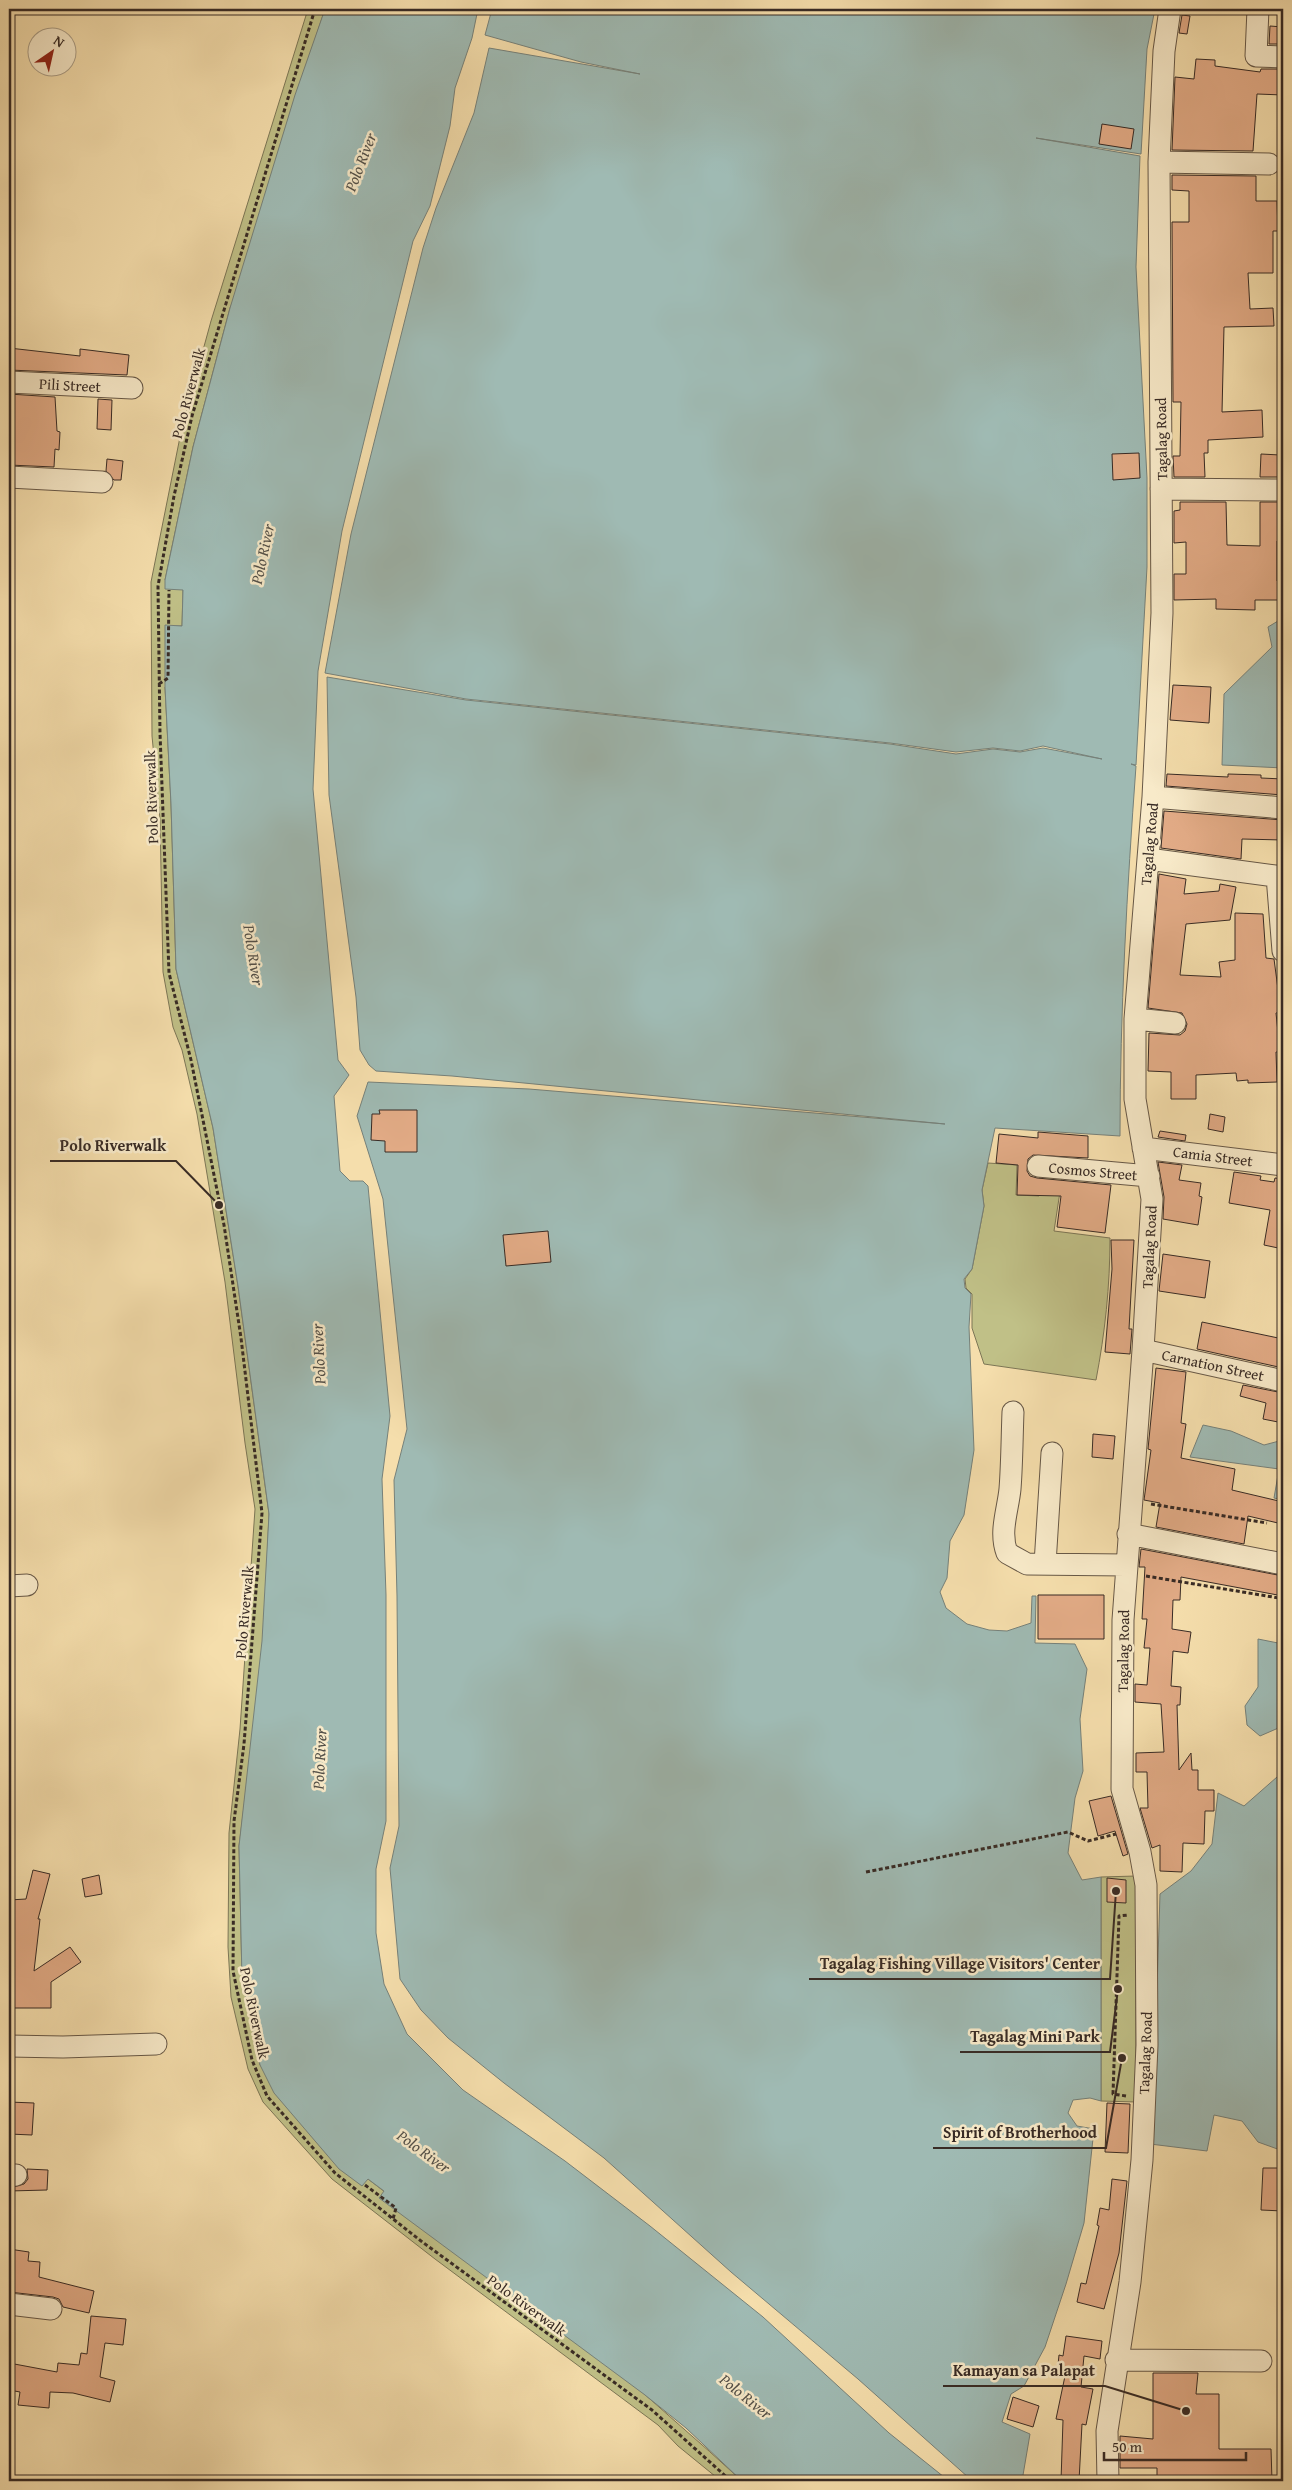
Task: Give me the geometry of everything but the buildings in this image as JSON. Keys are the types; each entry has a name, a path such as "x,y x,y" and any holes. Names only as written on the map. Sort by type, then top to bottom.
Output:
{"street":[{"name":"Tagalag Road","path":"1108,2481 1107,2431 1116,2360 1130,2282 1140,2179 1147,2045 1146,1885 1134,1830 1122,1788 1123,1620 1152,1199 1135,1099 1135,1019 1153,797 1162,613 1159,162 1164,51 1170,9"},
{"path":"1258,9 1256,56 1283,57"},
{"path":"1159,162 1269,164"},
{"name":"Pili Street","path":"9,382 132,388"},
{"path":"9,477 102,482"},
{"path":"1161,489 1283,490"},
{"path":"1153,797 1283,808"},
{"path":"1148,859 1280,877 1283,952"},
{"path":"1135,1019 1175,1023"},
{"name":"Camia Street","path":"1143,1148 1283,1165"},
{"name":"Cosmos Street","path":"1038,1166 1149,1176"},
{"name":"Carnation Street","path":"1143,1350 1283,1380"},
{"path":"1014,1412 1010,1490 1004,1544 1007,1553 1012,1558 1027,1564 1126,1570"},
{"path":"1045,1564 1052,1453"},
{"path":"1128,1534 1283,1564"},
{"path":"9,2046 63,2047 156,2044"},
{"path":"9,2304 51,2309"},
{"path":"1116,2360 1260,2361"}],"path":[{"name":"Polo Riverwalk","path":"315,9 286,100 188,434 158,586 159,685 169,973 191,1060 224,1225 241,1338 262,1513 244,1744 234,1821 233,1971 252,2060 267,2096 335,2173 652,2410 731,2481"},
{"path":"159,685 168,678 169,590"},
{"path":"1131,1501 1267,1523"},
{"path":"1126,1570 1279,1598"},
{"path":"866,1872 1068,1832 1088,1841 1134,1830"},
{"path":"1128,2096 1113,2094 1119,1916 1136,1914"},
{"path":"364,2185 396,2208 393,2218"}],"green space":[{"path":"308,9 325,9 284,134 287,142 249,262 230,308 193,447 165,580 183,589 182,626 173,626 171,682 165,687 176,969 213,1128 238,1286 269,1514 266,1587 271,1594 239,1846 242,1979 260,2065 368,2179 517,2294 553,2326 604,2363 610,2363 742,2481 721,2481 678,2446 658,2425 435,2259 332,2179 263,2102 248,2069 231,1997 228,1947 229,1833 240,1729 255,1509 225,1282 197,1114 182,1050 173,1027 163,972 160,819 152,736 151,582 182,427 211,321"},
{"path":"988,1163 1017,1165 1016,1195 1039,1196 1040,1171 1063,1172 1054,1231 1110,1238 1106,1309 1096,1380 984,1364 972,1328 972,1294 966,1288 965,1279 972,1269 984,1206 982,1190"},
{"path":"1136,1876 1136,2102 1101,2101 1101,1877"}],"water":[{"name":"Polo River","path":"325,9 478,9 472,38 455,88 450,126 430,206 413,241 342,531 318,671 313,789 338,1060 349,1075 334,1096 340,1171 350,1181 363,1181 368,1186 390,1416 382,1479 386,1595 386,1821 376,1869 376,1933 384,1984 407,2034 463,2090 565,2161 650,2226 763,2317 889,2433 949,2481 742,2481 686,2428 645,2395 379,2198 384,2191 368,2179 362,2186 339,2169 274,2093 260,2065 242,1979 239,1846 262,1641 269,1514 238,1286 213,1128 176,969 165,687 165,625 182,626 183,590 165,589 165,580 193,447 230,308 295,95"},
{"path":"492,9 1155,9 1147,49 1141,154 1036,138 1140,156 1136,267 1147,478 1147,567 1136,765 1131,764 1136,766 1125,951 1120,1136 995,1128 982,1190 984,1206 972,1269 964,1279 965,1288 971,1294 969,1327 974,1450 964,1515 950,1541 947,1578 940,1592 946,1608 967,1624 989,1630 1007,1631 1031,1623 1032,1596 1036,1596 1035,1643 1075,1644 1087,1669 1080,1719 1083,1771 1075,1798 1068,1853 1082,1880 1101,1877 1101,2101 1090,2098 1073,2100 1068,2113 1077,2126 1094,2129 1084,2223 1045,2347 1024,2386 1011,2394 1002,2422 1030,2434 1022,2481 975,2481 969,2478 858,2379 731,2272 604,2158 504,2083 448,2038 421,2010 400,1979 390,1868 399,1826 394,1480 407,1429 383,1199 357,1116 368,1082 529,1089 945,1124 452,1076 376,1071 369,1065 360,1050 356,997 329,795 327,677 466,700 890,744 956,754 993,749 1020,752 1043,748 1102,759 1043,746 1020,751 993,748 956,752 890,743 466,699 325,673 351,534 423,248 436,208 474,113 489,48 640,74 581,62 485,35"},
{"path":"1283,618 1283,768 1222,765 1224,694 1272,647 1268,627"},
{"path":"1203,1425 1231,1431 1264,1445 1283,1440 1283,1500 1274,1498 1279,1469 1190,1457"},
{"path":"1258,1639 1283,1644 1283,1726 1260,1736 1247,1725 1245,1706 1258,1687"},
{"path":"1277,1777 1283,1778 1283,2151 1258,2142 1242,2121 1214,2115 1207,2151 1150,2144 1153,2120 1160,1894 1191,1871 1212,1844 1218,1793 1244,1806"}],"place":[{"name":"Polo Riverwalk","path":"219,1205"},
{"name":"Tagalag Fishing Village Visitors' Center","path":"1116,1891"},
{"name":"Tagalag Mini Park","path":"1118,1989"},
{"name":"Spirit of Brotherhood","path":"1122,2058"},
{"name":"Kamayan sa Palapat","path":"1186,2411"}]}
